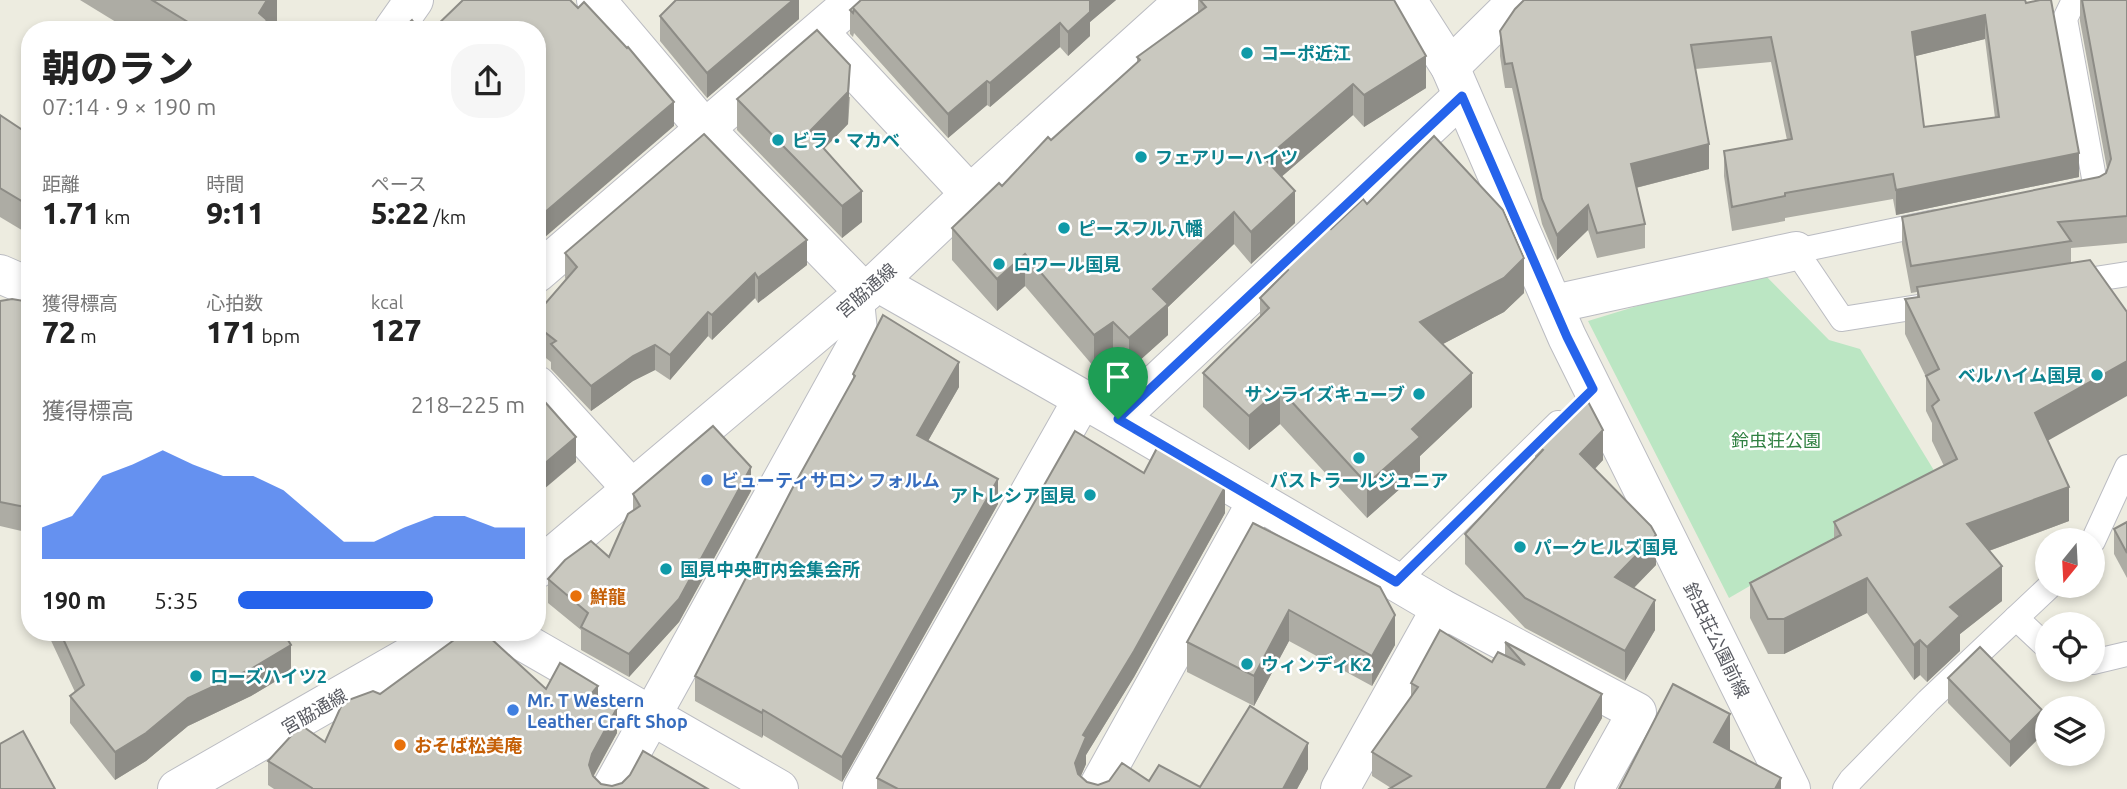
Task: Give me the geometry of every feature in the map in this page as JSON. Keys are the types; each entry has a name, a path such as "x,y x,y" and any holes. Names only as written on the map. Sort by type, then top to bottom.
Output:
{"street":[{"path":"596,0 705,129 865,292 1118,419 1441,608 1637,712 1594,789"},
{"path":"546,265 856,0"},
{"name":"宮脇通線","path":"546,561 865,292 1185,0"},
{"name":"鈴虫荘公園前線","path":"1407,0 1456,82 1593,389 1791,789"},
{"path":"1118,419 1456,82 1518,0"},
{"path":"819,32 970,194"},
{"path":"1554,304 1796,251"},
{"path":"0,274 21,283"},
{"path":"611,789 859,341 865,292"},
{"path":"546,395 632,489"},
{"path":"862,789 1082,400"},
{"path":"1097,789 1257,501"},
{"path":"1340,789 1441,608"},
{"name":"宮脇通線","path":"200,784 436,641"},
{"path":"522,641 779,789"}],"lane":[{"path":"2055,198 2096,189 2066,19 2074,0"},
{"path":"1959,217 1796,251 1842,319 1964,300"},
{"path":"2045,287 2127,274"},
{"path":"1396,582 1593,389"},
{"path":"2099,528 2127,467"},
{"path":"1845,789 1928,701 2037,598"},
{"path":"2015,618 2035,636"},
{"path":"2105,659 2127,654"}],"green space":[{"name":"鈴虫荘公園","path":"1759,269 1829,340 1860,349 1938,477 1729,598 1588,321"}],"building":[{"path":"152,0 267,0 259,13 266,21 186,21"},
{"path":"463,0 570,0 578,8 584,2 628,47 674,102 546,211 546,21 441,21"},
{"path":"676,0 793,0 707,73 660,16"},
{"path":"861,0 1090,0 1090,12 1068,32 1060,23 990,83 987,81 948,114 854,9 853,13 850,10"},
{"path":"1200,0 1394,0 1426,56 1364,95 1353,84 1265,159 1295,191 1251,232 1234,212 1153,289 1168,304 1129,338 1113,322 1094,335 1025,254 997,279 952,228 999,183 1002,186 1048,137 1051,140 1140,60 1137,57 1206,7"},
{"path":"1524,0 2025,0 2026,3 2051,0 2079,153 1896,190 1893,174 1785,193 1785,196 1732,207 1724,151 1792,139 1771,37 1691,45 1709,144 1631,164 1645,224 1597,233 1588,205 1557,235 1542,199 1512,63 1505,64 1500,31","holes":["1985,15 1999,117 1924,127 1912,32"]},
{"path":"2082,0 2127,0 2127,216 2058,222 2071,241 1911,266 1902,217 2099,177 2106,173 2111,159"},
{"path":"817,30 850,65 848,92 809,132 862,191 842,206 737,99"},
{"path":"0,115 21,129 21,201 0,188"},
{"path":"704,134 807,240 758,278 755,273 712,315 708,312 670,355 655,345 633,356 591,386 551,344 556,341 546,333 546,303 577,267 565,253"},
{"path":"1434,136 1503,210 1524,258 1504,278 1420,322 1472,373 1412,429 1420,437 1367,484 1280,389 1249,416 1203,373 1269,308 1260,298 1288,270 1281,262 1324,221 1331,229 1363,199 1367,204"},
{"path":"2090,260 2127,312 2127,361 2035,413 2069,487 1967,524 2002,566 1950,607 1960,616 1927,647 1920,640 1914,645 1867,578 1784,619 1768,619 1750,583 1841,535 1834,522 1957,459 1932,406 1939,400 1926,376 1939,369 1905,299 1919,297 1917,287"},
{"path":"21,300 21,506 0,502 0,301"},
{"path":"883,315 959,362 917,435 998,479 842,757 763,710 762,713 695,676 792,489 855,376 853,374"},
{"path":"1584,394 1603,430 1580,454 1651,526 1656,535 1615,577 1655,600 1625,651 1525,598 1465,534 1543,450 1535,444"},
{"path":"546,403 576,437 546,462"},
{"path":"713,426 751,467 679,599 629,654 581,627 588,613 548,579 565,560 591,541 609,557 628,514 640,506 633,494"},
{"path":"1075,431 1144,473 1157,448 1225,487 1134,651 1083,735 1086,737 1075,763 1078,774 1087,782 1098,785 1109,781 1122,763 1149,781 1159,765 1200,787 1250,706 1308,743 1283,789 898,789 877,778"},
{"path":"2127,522 2127,553 2114,529"},
{"path":"1253,523 1380,587 1395,615 1372,656 1289,610 1254,676 1187,642"},
{"path":"1440,630 1492,662 1498,652 1525,665 1505,642 1602,694 1546,789 1389,789 1411,776 1372,752 1418,687 1411,683"},
{"path":"64,641 289,641 291,645 251,669 188,698 146,733 115,752 70,696 84,685"},
{"path":"453,641 494,641 546,689 560,663 598,686 592,693 617,708 592,754 589,765 593,776 601,784 612,786 622,783 630,775 643,751 708,789 312,789 268,761 301,725 325,742 343,702 373,691 380,694"},
{"path":"1980,647 2035,703 2035,717 2010,742 1948,678"},
{"path":"1673,684 1730,714 1714,742 1781,778 1775,789 1619,789"},
{"path":"23,731 55,789 0,789 0,744"}],"place":[{"name":"コーポ近江","path":"1247,53"},
{"name":"ビラ・マカベ","path":"778,140"},
{"name":"フェアリーハイツ","path":"1141,157"},
{"name":"ピースフル八幡","path":"1064,228"},
{"name":"ロワール国見","path":"999,264"},
{"name":"ベルハイム国見","path":"2097,375"},
{"name":"サンライズキューブ","path":"1419,394"},
{"name":"パストラールジュニア","path":"1359,458"},
{"name":"ビューティサロン フォルム","path":"707,480"},
{"name":"アトレシア国見","path":"1090,495"},
{"name":"パークヒルズ国見","path":"1520,547"},
{"name":"国見中央町内会集会所","path":"666,569"},
{"name":"鮮龍","path":"576,596"},
{"name":"ウィンディK2","path":"1247,664"},
{"name":"ローズハイツ2","path":"196,676"},
{"name":"Mr. T Western Leather Craft Shop","path":"513,710"},
{"name":"おそば松美庵","path":"400,745"}],"route":[{"path":"1462,96 1567,337 1593,389 1396,582 1118,419 1462,96"}]}
